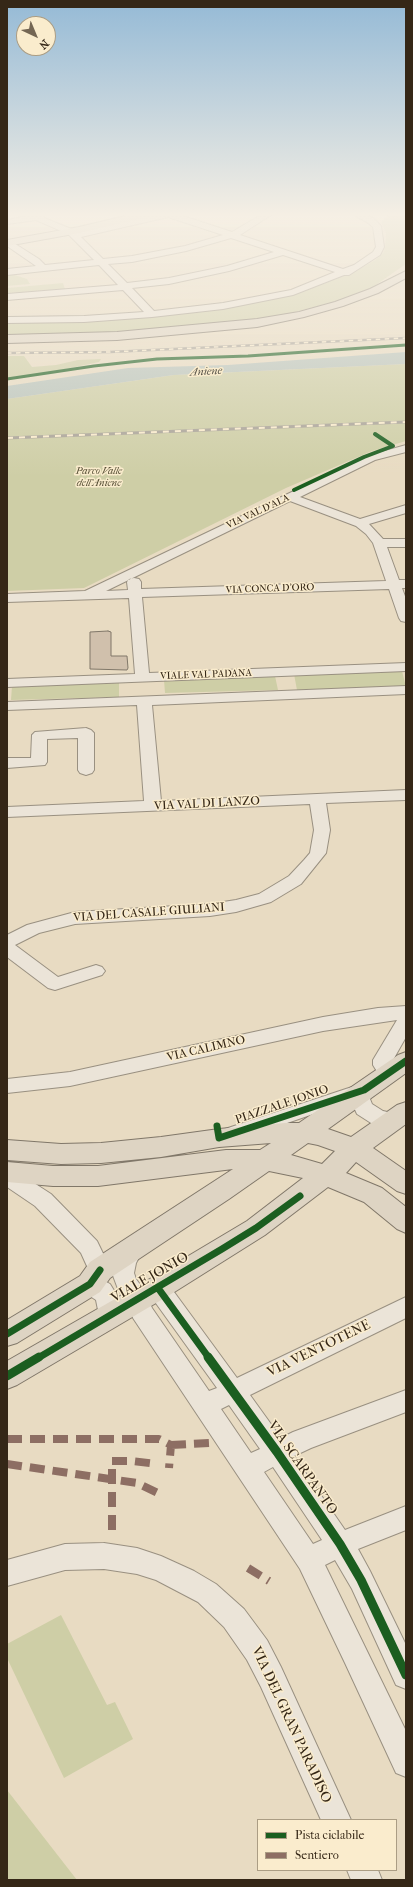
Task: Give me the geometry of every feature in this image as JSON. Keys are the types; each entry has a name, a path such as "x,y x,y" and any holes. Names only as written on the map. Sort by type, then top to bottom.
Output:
{"main road":[{"path":"7,339 117,336 195,330 256,323 333,306 347,301"},
{"path":"7,342 122,338 198,333 256,326 301,318 360,301"},
{"path":"7,1334 95,1277 132,1250 220,1192 397,1067"},
{"path":"326,1175 354,1148 400,1116"},
{"name":"PIAZZALE JONIO","path":"9,1157 108,1152 161,1147 219,1138 286,1132 303,1133 321,1136 354,1148 406,1184"},
{"name":"PIAZZALE JONIO","path":"9,1157 53,1176 98,1176 226,1160 264,1160 306,1168 369,1192 406,1222"},
{"name":"VIALE JONIO","path":"7,1376 148,1294 256,1228 326,1175"}],"street":[{"path":"139,301 152,314"},
{"path":"7,320 80,319 152,314 252,301"},
{"name":"VIA VAL D'ALA","path":"86,595 371,458 406,448"},
{"path":"295,494 365,522 406,510"},
{"path":"365,522 379,543 400,584 406,618"},
{"path":"379,543 406,543"},
{"path":"135,571 134,594 143,677 153,807"},
{"name":"VIA CONCA D'ORO","path":"86,595 400,584"},
{"path":"7,598 86,595"},
{"name":"VIALE VAL PADANA","path":"7,683 406,667"},
{"path":"143,677 144,700"},
{"name":"VIALE VAL PADANA","path":"7,706 406,690"},
{"path":"7,763 40,762 40,735 86,733 86,770"},
{"name":"VIA VAL DI LANZO","path":"7,812 153,807 406,795"},
{"name":"VIA DEL CASALE GIULIANI","path":"7,942 37,928 75,918 210,910 236,906 265,898 295,880 318,853 322,830 318,799"},
{"path":"7,948 55,984 96,971"},
{"name":"VIA CALIMNO","path":"7,1086 70,1079 317,1025 378,1014 406,1013"},
{"path":"397,1067 383,1066 383,1060 406,1022"},
{"path":"364,1090 360,1099 364,1109 378,1118 400,1116"},
{"name":"PIAZZALE JONIO","path":"219,1138 364,1090"},
{"path":"7,1176 42,1200 90,1247 95,1277 102,1291 107,1297 110,1315"},
{"path":"132,1250 125,1261 123,1273 126,1282 148,1294 143,1314 309,1560 355,1653 406,1763"},
{"name":"VIA SCARPANTO","path":"148,1294 233,1390 340,1544 361,1580 406,1675"},
{"name":"VIA VENTOTENE","path":"205,1405 233,1390 406,1307"},
{"path":"277,1452 316,1434 406,1401"},
{"name":"VIA SCARPANTO","path":"247,1468 277,1452"},
{"path":"309,1560 340,1544 406,1518"},
{"name":"VIA DEL GRAN PARADISO","path":"7,1573 65,1557 104,1556 137,1561 161,1568 206,1593 234,1618 257,1650 271,1677 336,1819"},
{"path":"362,1871 367,1880"}],"green space":[{"path":"263,301 338,301 263,320 206,327 59,336 7,335 7,322 237,306"},
{"path":"7,356 24,356 32,367 56,365 78,360 101,359 99,362 52,372 7,378"},
{"name":"Parco Valle dell'Aniene","path":"406,364 406,441 372,451 286,488 84,588 7,591 7,399 174,375"},
{"path":"402,671 406,687 297,690 294,674"},
{"path":"275,676 278,690 165,693 164,680"},
{"path":"119,683 119,697 11,700 12,686"},
{"path":"61,1615 107,1705 115,1702 133,1739 64,1778 7,1658 7,1644"},
{"path":"7,1790 77,1880 7,1880"}],"water":[{"name":"Aniene","path":"406,352 406,364 174,375 7,399 7,386 128,368 228,365"}],"building":[{"path":"90,632 111,632 111,656 127,656 127,670 90,669"}],"railway":[{"path":"7,353 110,352 406,338"},
{"path":"7,438 406,422"}],"marked path":[{"path":"7,1439 159,1439 171,1445 169,1468"},
{"path":"171,1445 209,1443"},
{"path":"112,1530 112,1461 132,1461 157,1464"},
{"path":"7,1464 137,1483 160,1494"},
{"path":"248,1568 269,1581"}],"cycle path":[{"path":"7,379 94,366 157,359 248,356 406,345"},
{"path":"294,490 364,457 393,446 375,434"},
{"path":"217,1126 219,1138 364,1090 406,1061"},
{"path":"7,1376 222,1249 256,1228 300,1196"},
{"path":"7,1334 90,1284 100,1270"},
{"path":"158,1288 277,1452 340,1544 361,1580 406,1675"}]}
